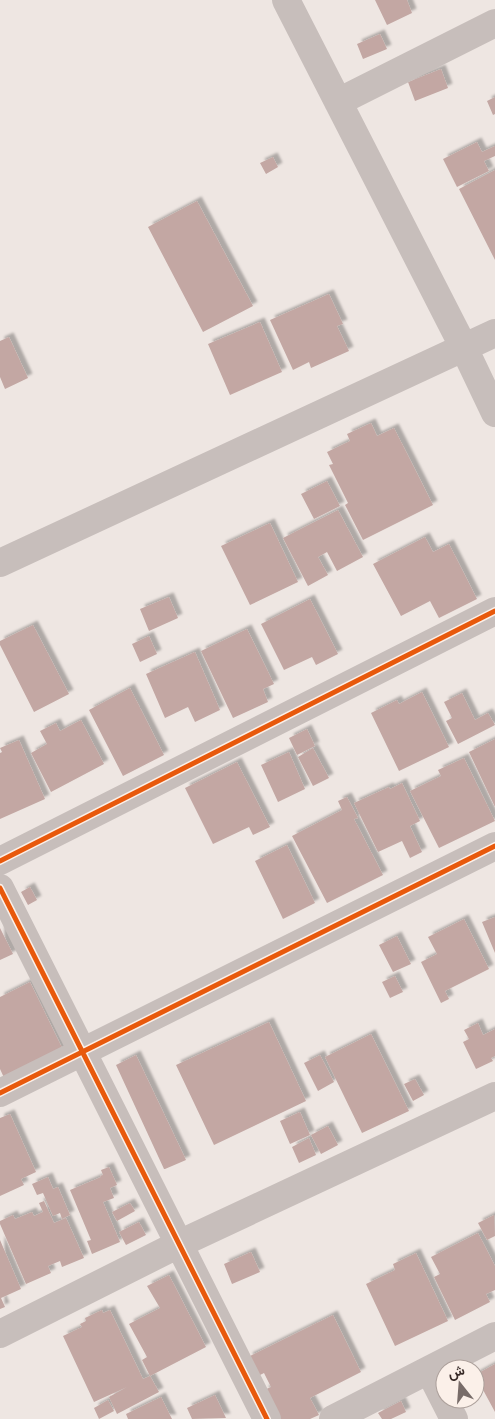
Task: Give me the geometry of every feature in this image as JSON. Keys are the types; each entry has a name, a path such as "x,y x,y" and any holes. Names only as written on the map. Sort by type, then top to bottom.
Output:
{"street":[{"path":"286,0 495,412"},
{"path":"338,102 495,22"},
{"path":"0,563 495,333"},
{"path":"0,861 495,611"},
{"path":"0,1093 495,846"},
{"path":"0,888 267,1419"},
{"path":"0,1334 179,1244 495,1096"},
{"path":"332,1419 495,1336"},
{"path":"429,1370 454,1419"}],"building":[{"path":"375,0 407,0 412,13 387,25"},
{"path":"380,34 387,49 363,59 357,44"},
{"path":"441,69 448,88 415,101 408,82"},
{"path":"495,97 495,114 493,115 487,101"},
{"path":"477,142 482,152 495,146 495,156 484,161 489,171 457,187 443,159"},
{"path":"273,157 278,167 266,174 260,163"},
{"path":"495,170 495,260 459,189"},
{"path":"197,201 253,306 203,332 148,227"},
{"path":"329,294 343,324 337,326 349,351 311,368 309,362 293,370 270,320"},
{"path":"260,322 282,372 230,395 208,344"},
{"path":"9,337 28,378 5,389 0,377 0,341"},
{"path":"371,423 377,436 394,428 433,505 363,540 345,505 348,503 329,465 333,464 327,452 350,441 347,434"},
{"path":"327,481 340,506 314,519 301,494"},
{"path":"338,510 363,557 337,571 327,552 318,557 328,575 308,586 283,538"},
{"path":"270,523 298,582 250,605 221,546"},
{"path":"425,537 433,552 449,544 477,599 439,618 430,601 401,616 373,564"},
{"path":"169,597 178,618 149,631 140,609"},
{"path":"310,599 338,654 316,665 312,657 284,670 261,624"},
{"path":"33,625 69,694 34,712 0,645 0,641"},
{"path":"247,629 274,684 263,689 268,702 233,718 201,651"},
{"path":"149,636 157,654 140,662 132,644"},
{"path":"195,652 220,710 195,722 188,707 165,718 146,674"},
{"path":"130,688 164,755 123,776 89,710"},
{"path":"422,692 449,747 399,771 371,713 397,700 399,704"},
{"path":"462,693 475,720 488,713 495,725 458,744 446,721 452,718 444,702"},
{"path":"81,720 104,764 51,792 31,753 47,744 40,731 56,723 60,731"},
{"path":"307,729 315,746 297,755 289,738"},
{"path":"495,739 495,807 469,752"},
{"path":"19,740 45,799 0,819 0,753 2,752 0,748"},
{"path":"313,748 329,778 313,786 298,757"},
{"path":"289,752 305,789 278,802 261,765"},
{"path":"464,758 495,821 439,848 410,791 441,776 438,770"},
{"path":"237,762 270,827 253,835 249,827 213,844 185,788"},
{"path":"402,783 420,821 410,826 422,852 410,858 402,841 378,852 354,803"},
{"path":"347,797 358,818 354,819 383,875 327,903 292,836 342,810 338,801"},
{"path":"287,845 315,903 283,919 255,861"},
{"path":"30,887 37,900 28,905 21,892"},
{"path":"495,917 495,953 482,922"},
{"path":"464,919 489,969 445,991 449,999 441,1003 421,962 437,954 428,937"},
{"path":"0,928 13,954 0,960"},
{"path":"397,936 411,964 393,972 379,945"},
{"path":"395,976 403,992 390,998 382,982"},
{"path":"30,982 65,1054 6,1082 0,1069 0,997"},
{"path":"269,1022 306,1101 214,1145 176,1065"},
{"path":"478,1023 483,1035 495,1029 495,1056 491,1058 493,1061 476,1069 463,1042 469,1039 464,1030"},
{"path":"371,1034 409,1111 362,1133 325,1057"},
{"path":"136,1055 186,1160 165,1169 116,1065"},
{"path":"320,1055 334,1082 318,1091 304,1063"},
{"path":"415,1079 424,1095 413,1101 404,1084"},
{"path":"300,1112 310,1135 290,1144 280,1121"},
{"path":"10,1114 36,1172 21,1179 24,1185 0,1196 0,1118"},
{"path":"328,1126 338,1145 321,1154 311,1135"},
{"path":"309,1138 316,1155 299,1163 292,1147"},
{"path":"109,1167 117,1185 110,1188 114,1198 103,1202 120,1242 92,1254 87,1241 91,1240 70,1190 101,1177 103,1175 101,1170"},
{"path":"48,1177 53,1189 58,1187 70,1215 62,1219 60,1213 53,1216 43,1193 37,1195 32,1184"},
{"path":"44,1201 54,1223 66,1218 84,1258 62,1267 60,1261 48,1266 51,1273 26,1284 0,1221 13,1215 15,1219 32,1212 34,1216 43,1212 39,1203"},
{"path":"130,1203 135,1211 117,1221 112,1212"},
{"path":"494,1215 495,1236 487,1240 478,1223"},
{"path":"139,1222 146,1235 126,1245 119,1232"},
{"path":"478,1233 495,1266 495,1290 486,1294 490,1302 455,1320 434,1277 440,1274 431,1257"},
{"path":"0,1240 21,1289 1,1298 5,1307 0,1309"},
{"path":"251,1252 260,1272 232,1284 224,1264"},
{"path":"416,1253 448,1321 395,1346 366,1284 395,1270 393,1264"},
{"path":"169,1275 206,1347 150,1376 142,1360 147,1357 129,1324 160,1308 147,1286"},
{"path":"102,1310 103,1313 110,1310 143,1379 150,1376 159,1392 117,1414 109,1397 127,1387 94,1402 63,1336 82,1327 80,1324 86,1321 85,1318"},
{"path":"333,1315 361,1372 310,1398 319,1415 310,1419 279,1419 264,1390 271,1387 264,1373 258,1376 248,1357"},
{"path":"495,1364 495,1412 485,1394 485,1370"},
{"path":"215,1395 226,1418 192,1419 187,1408"},
{"path":"161,1397 172,1419 128,1419 126,1414"},
{"path":"108,1400 114,1411 99,1419 94,1408"},
{"path":"401,1401 406,1412 391,1419 382,1419 378,1413"}],"cycle path":[{"path":"0,861 495,611"},
{"path":"0,1093 495,846"},
{"path":"0,888 267,1419"}]}
